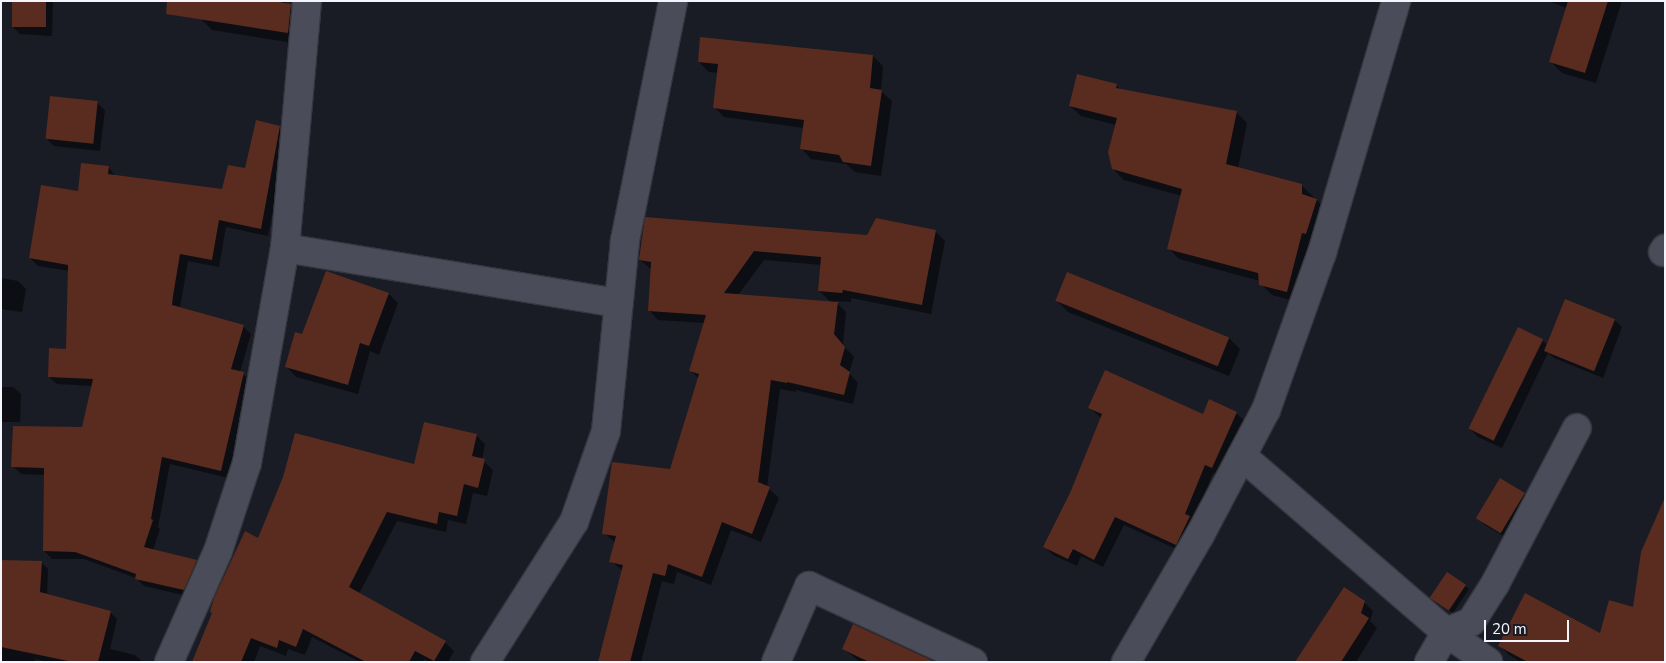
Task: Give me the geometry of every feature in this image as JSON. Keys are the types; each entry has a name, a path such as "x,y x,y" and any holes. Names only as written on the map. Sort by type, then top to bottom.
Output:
{"street":[{"path":"169,662 218,551 248,463 285,248 308,1"},
{"path":"486,662 574,522 606,431 625,240 673,1"},
{"path":"1126,662 1200,535 1266,410 1322,253 1396,1"},
{"path":"285,248 619,303"},
{"path":"1429,662 1446,632 1471,622 1495,584 1577,428"},
{"path":"1242,456 1446,632 1488,662"},
{"path":"776,662 809,586 973,662"}],"building":[{"path":"12,1 46,1 46,27 12,27"},
{"path":"167,1 274,1 291,4 288,33 166,14"},
{"path":"1568,1 1608,1 1585,73 1549,62"},
{"path":"700,37 873,55 870,88 882,90 871,166 843,162 839,155 800,149 804,120 713,108 718,64 698,62"},
{"path":"1077,74 1117,84 1116,88 1237,111 1226,164 1302,184 1302,194 1317,199 1306,234 1302,233 1287,292 1259,285 1258,273 1167,249 1182,189 1112,169 1108,152 1117,118 1069,106"},
{"path":"50,96 98,101 93,144 46,139"},
{"path":"256,120 280,126 261,229 219,220 212,260 180,254 173,296 172,305 244,325 231,369 244,372 221,471 162,457 151,519 153,520 144,547 197,560 184,590 135,579 136,574 75,552 43,551 44,468 11,467 13,426 82,427 93,379 48,377 49,348 66,349 68,265 29,258 41,185 78,191 81,163 109,166 108,174 222,189 228,165 245,168"},
{"path":"645,217 867,235 876,218 936,230 922,305 843,290 842,293 818,291 821,257 754,251 724,293 838,302 834,334 845,347 840,365 850,372 844,395 771,380 758,482 770,487 752,534 722,522 702,577 668,564 665,576 653,573 630,662 598,662 623,565 609,562 616,536 602,534 612,462 670,469 699,374 689,371 706,315 648,311 651,262 639,260"},
{"path":"326,271 389,293 369,346 360,343 348,385 285,367 295,332 302,334"},
{"path":"1067,272 1229,338 1218,366 1055,301"},
{"path":"1565,299 1615,319 1594,371 1544,351"},
{"path":"1518,327 1543,339 1494,441 1468,429"},
{"path":"1105,370 1203,414 1209,399 1237,412 1212,468 1205,465 1185,514 1190,516 1176,545 1115,517 1094,560 1073,549 1068,559 1043,547 1070,493 1102,414 1088,408"},
{"path":"424,422 477,434 472,456 485,459 478,488 464,484 457,516 439,512 437,524 387,512 349,587 446,641 434,661 415,651 409,662 366,662 303,629 296,647 279,640 277,648 251,638 241,662 192,662 212,613 210,612 214,598 245,531 258,538 283,477 295,433 414,464"},
{"path":"1500,478 1525,493 1501,533 1476,518"},
{"path":"1665,497 1665,662 1528,662 1498,646 1525,593 1600,633 1609,600 1633,607 1641,552"},
{"path":"1,560 42,561 40,592 111,611 98,662 73,662 1,647"},
{"path":"1447,572 1466,585 1449,611 1430,598"},
{"path":"1344,587 1365,601 1361,613 1369,618 1341,662 1295,662"},
{"path":"853,624 935,662 869,662 842,649"}]}
